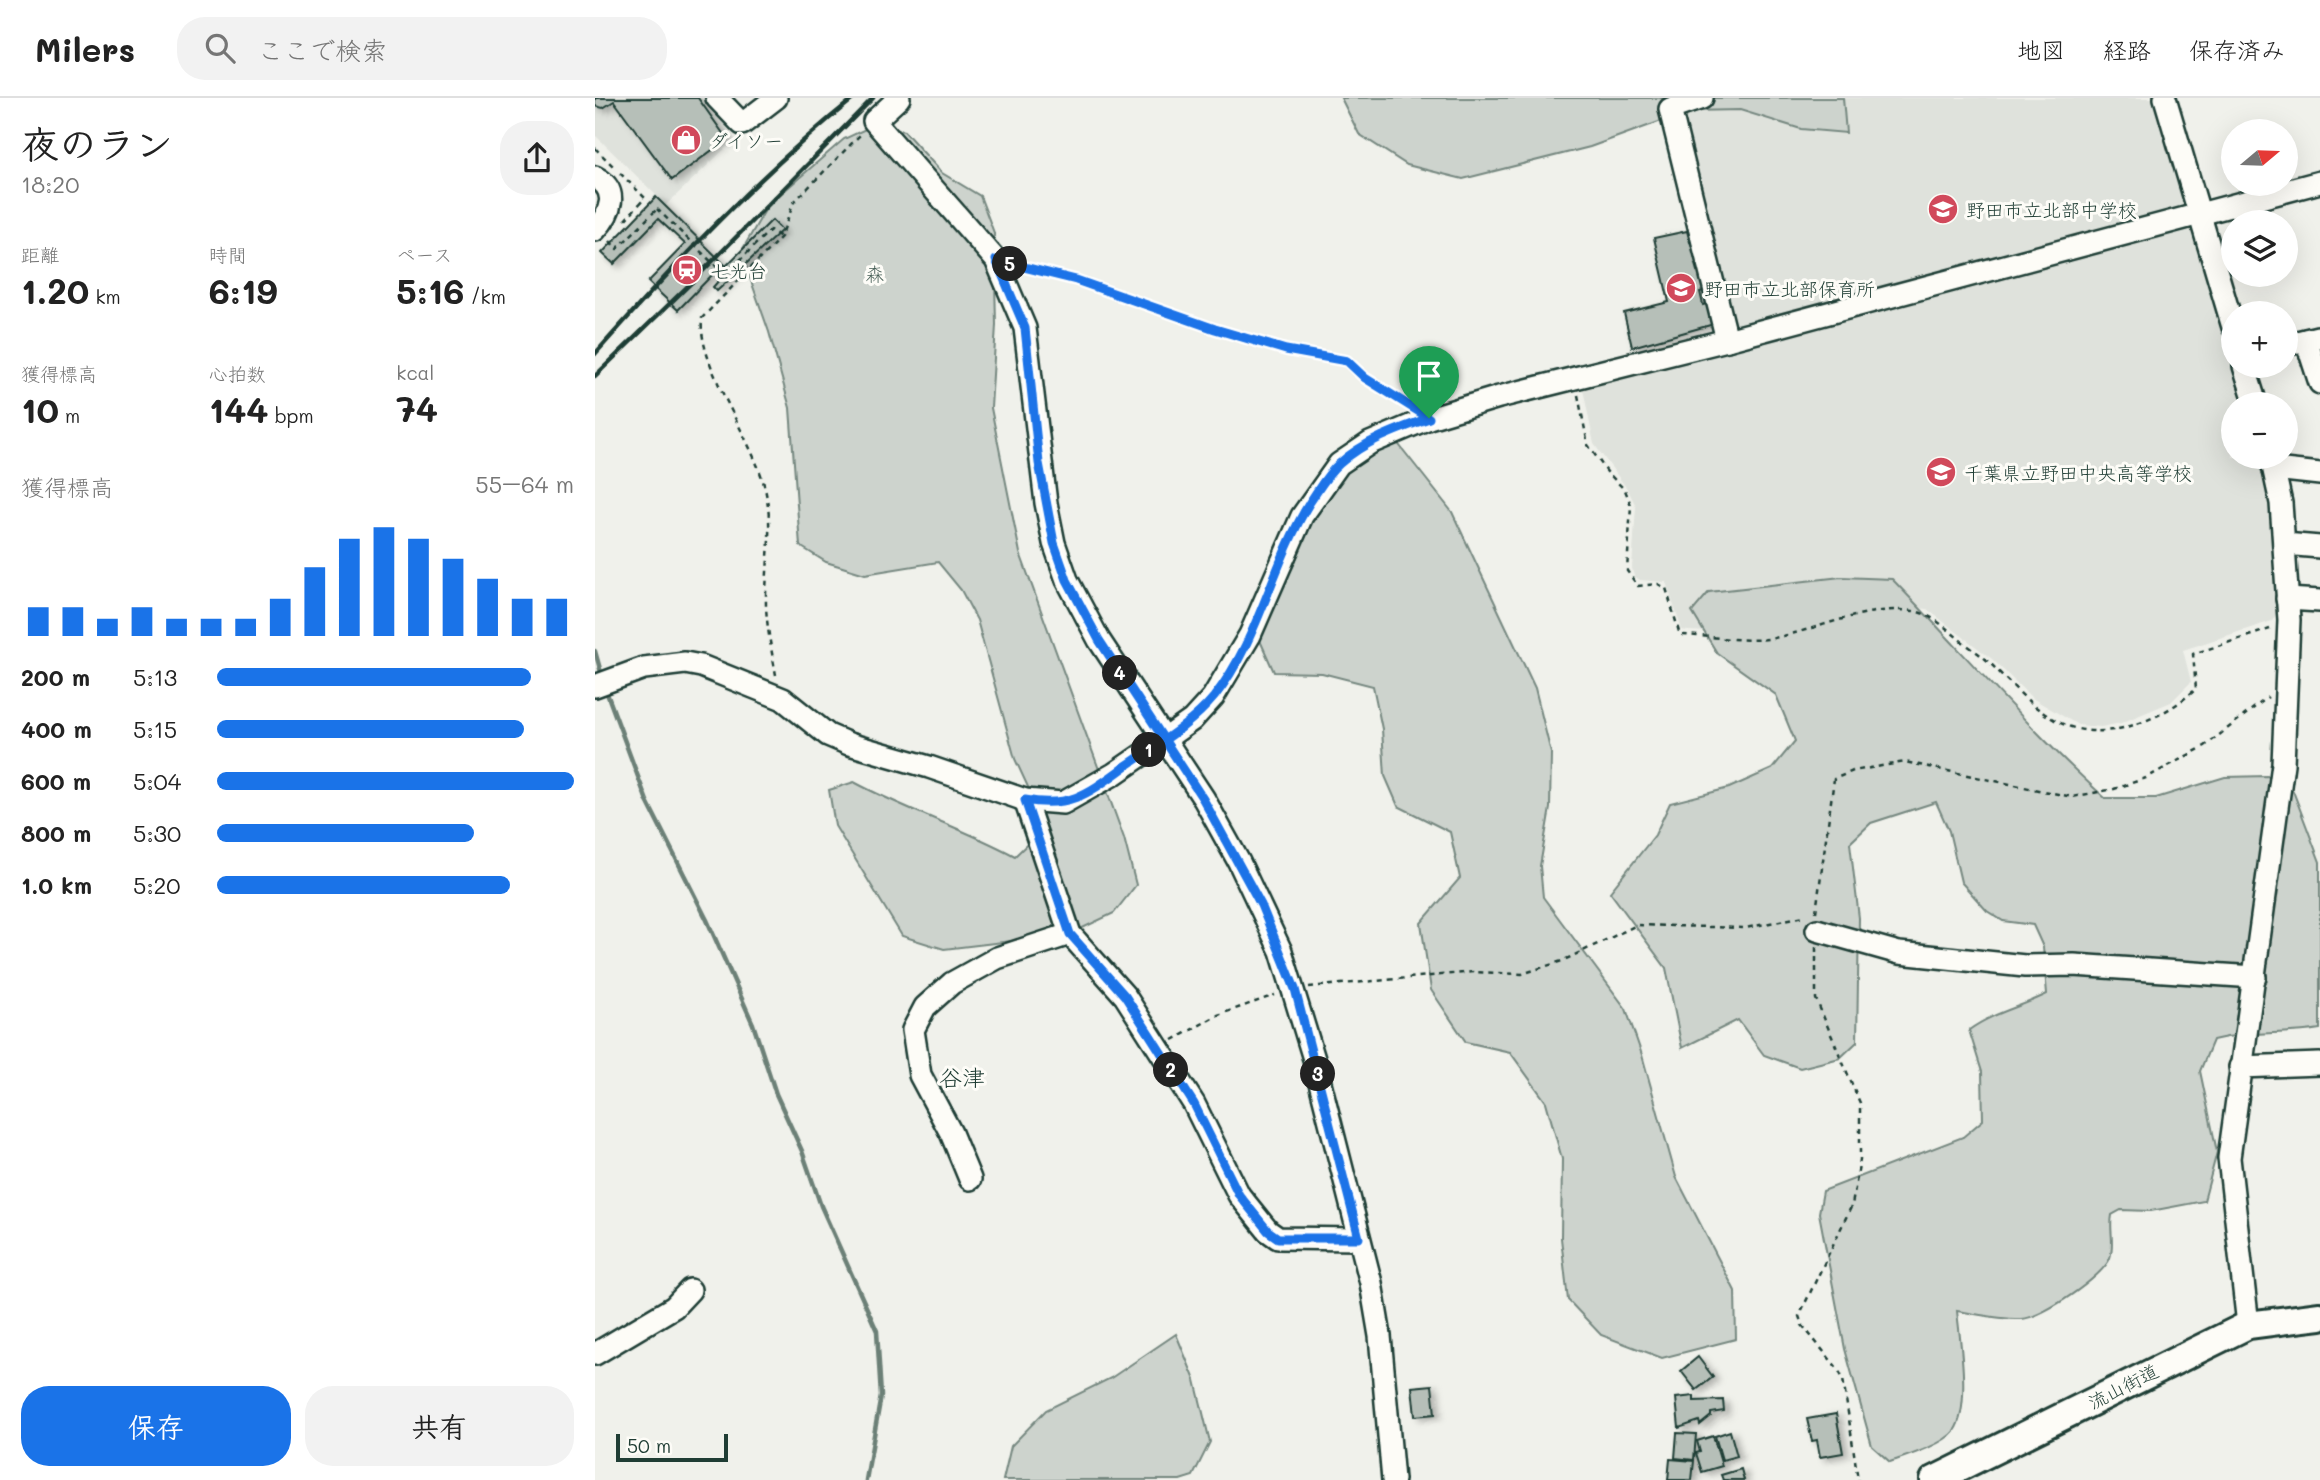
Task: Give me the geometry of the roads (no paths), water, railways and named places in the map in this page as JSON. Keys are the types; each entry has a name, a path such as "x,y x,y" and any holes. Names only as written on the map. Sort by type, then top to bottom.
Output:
{"main road":[{"name":"流山街道","path":"1934,1480 2248,1325 2320,1316"}],"street":[{"path":"717,98 742,124 776,98"},
{"path":"899,98 874,121 996,260 1025,328 1039,463 1058,555 1082,613 1165,739 1239,862 1261,905 1295,989 1371,1283 1380,1336 1393,1480"},
{"path":"1702,98 1670,109 1727,340"},
{"path":"2165,98 2225,301"},
{"path":"595,177 607,186 612,200 603,237"},
{"path":"601,682 644,667 684,663 727,675 783,699 828,735 1025,800 1047,804 1073,799 1192,720 1213,697 1235,664 1296,527 1322,483 1339,464 1370,443 1429,418 2320,182"},
{"path":"2304,340 2320,383"},
{"path":"2248,1325 2229,1158 2283,764 2288,683 2288,610 2284,544 2274,469"},
{"path":"2298,469 2320,474"},
{"path":"2284,544 2320,547"},
{"path":"2288,610 2320,601"},
{"path":"1025,800 1070,934 1125,996 1205,1124 1239,1195 1268,1231 1278,1238 1359,1238"},
{"path":"1816,922 1899,953 2025,965 2074,965 2255,977"},
{"path":"970,1179 951,1133 920,1075 913,1030 926,1007 952,984 997,958 1070,934"},
{"path":"2241,1068 2320,1064"},
{"path":"595,1354 674,1307 690,1290"}],"waterway":[{"path":"595,651 602,676"},
{"path":"605,688 647,801 707,920 753,1024 776,1094 802,1151 821,1206 877,1331 881,1396 866,1480"}],"railway":[{"path":"595,354 719,220 785,157 854,98"},
{"path":"595,376 690,284 873,98"}],"place":[{"name":"ダイソー","path":"686,140"},
{"name":"野田市立北部中学校","path":"1943,209"},
{"name":"七光台","path":"687,270"},
{"name":"野田市立北部保育所","path":"1681,288"},
{"name":"千葉県立野田中央高等学校","path":"1941,472"}],"district":[{"name":"谷津","path":"962,1077"}],"park label":[{"name":"森","path":"875,273"}]}
